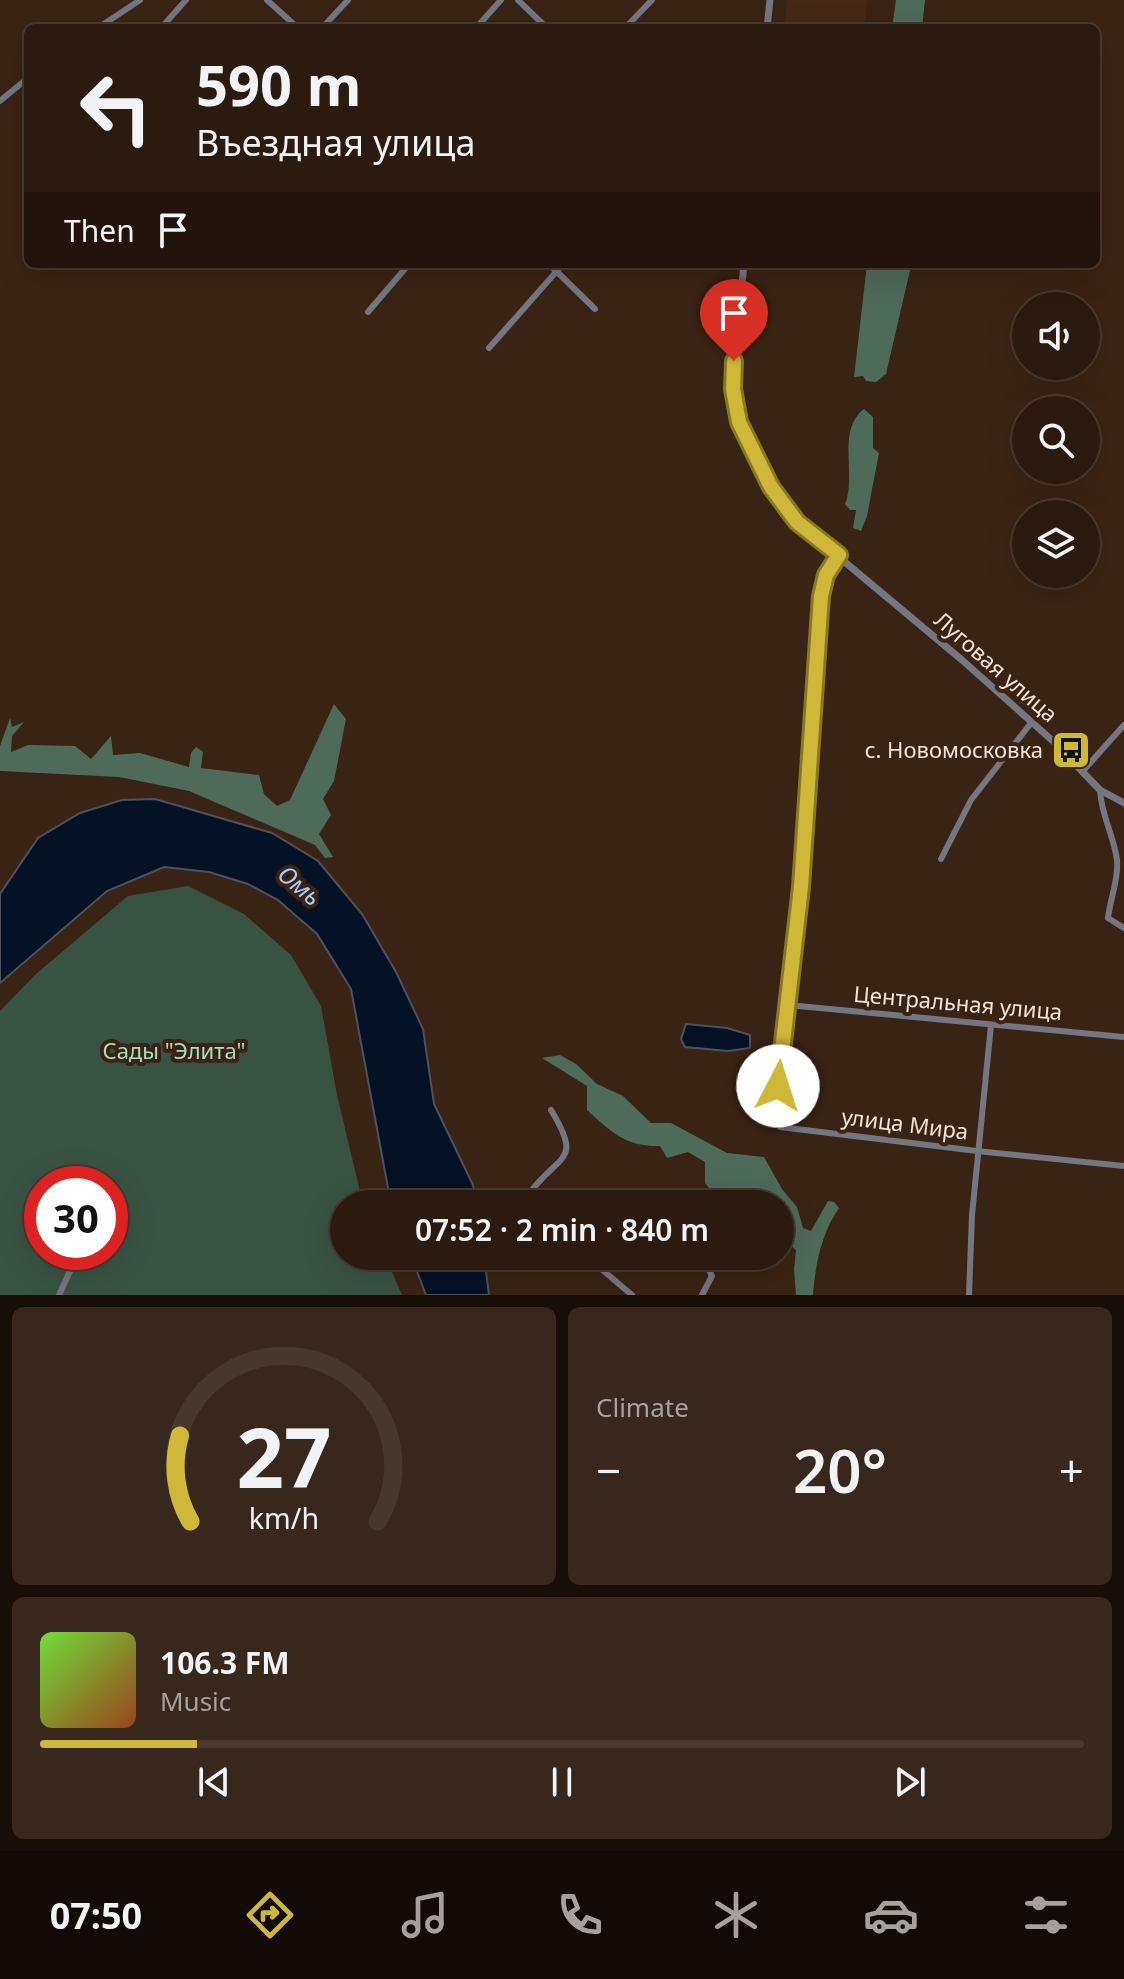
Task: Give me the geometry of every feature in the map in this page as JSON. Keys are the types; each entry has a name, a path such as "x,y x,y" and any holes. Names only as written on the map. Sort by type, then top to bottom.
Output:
{"street":[{"path":"104,24 140,0"},
{"path":"165,24 186,0"},
{"path":"267,0 294,24"},
{"path":"326,24 348,0"},
{"path":"480,24 501,0"},
{"path":"518,0 543,24"},
{"path":"629,24 652,0"},
{"path":"767,24 770,0"},
{"path":"0,101 24,81"},
{"path":"368,312 406,268"},
{"path":"553,268 595,309"},
{"path":"489,348 559,268"},
{"name":"Луговая улица","path":"744,268 733,389 739,422 787,512 1031,723 1100,790 1124,803"},
{"name":"улица Мира","path":"841,557 826,575 821,596 806,823 776,1107 780,1127 1124,1166"},
{"path":"941,859 967,807 1031,723"},
{"path":"1082,772 1124,725"},
{"path":"1100,790 1117,863 1108,918 1124,928"},
{"name":"Центральная улица","path":"788,1005 1124,1037"},
{"path":"969,1295 977,1151 991,1025"},
{"path":"533,1190 565,1156 568,1147 551,1110"},
{"path":"59,1295 71,1270"},
{"path":"603,1270 632,1295"},
{"path":"702,1295 712,1276 709,1270"}],"shaded area":[{"path":"787,0 867,0 865,24 784,24"}],"green space":[{"path":"896,0 925,0 922,24 893,24"},
{"path":"867,268 910,268 886,374 876,382 866,381 863,376 854,377"},
{"path":"864,409 873,417 873,448 879,453 867,516 861,531 853,528 856,510 850,510 845,504 851,429"},
{"path":"334,704 346,719 334,781 323,799 331,815 319,834 333,857 325,858 315,845 189,791 119,777 0,771 0,746 10,718 12,727 24,722 12,736 11,752 28,745 75,746 91,759 111,736 113,755 140,753 189,767 191,753 196,747 203,752 201,768 259,775 264,794 277,806 290,800"},
{"name":"Сады \"Элита\"","path":"188,886 244,914 291,955 321,1006 337,1095 360,1190 330,1190 330,1270 391,1270 402,1295 0,1295 0,1011 36,974 128,896"},
{"path":"560,1055 576,1064 597,1084 623,1096 651,1123 671,1123 727,1153 764,1157 783,1190 711,1190 705,1183 705,1162 688,1152 667,1158 660,1146 628,1141 612,1131 587,1110 587,1086 542,1058"},
{"path":"828,1201 834,1202 839,1208 820,1249 813,1295 796,1295 794,1203 803,1228 811,1231"}],"water":[{"name":"Омь","path":"155,799 272,833 318,861 362,914 396,972 423,1029 434,1104 474,1190 388,1190 351,989 317,934 278,900 248,884 209,872 164,867 107,891 0,983 0,894 38,838 80,813 122,800"},
{"path":"686,1024 727,1028 750,1035 750,1048 728,1051 685,1047 681,1039"},
{"path":"416,1270 486,1270 489,1295 426,1295"}],"place":[{"name":"с. Новомосковка","path":"1071,750"}],"route":[{"path":"734,361 735,406 746,441 787,512 839,555 822,586 801,887 778,1086"}]}
